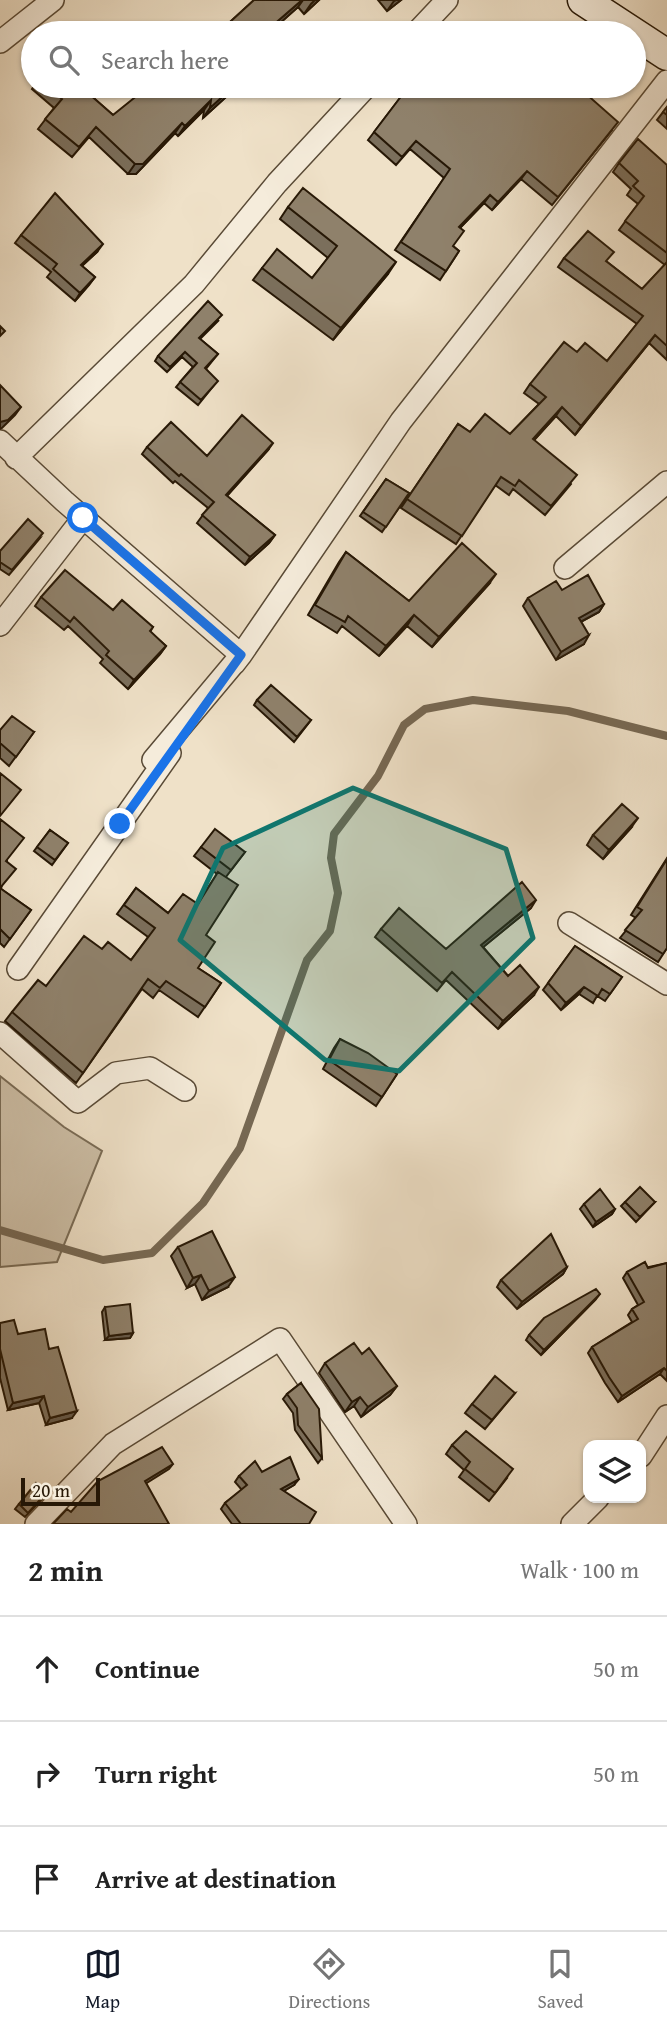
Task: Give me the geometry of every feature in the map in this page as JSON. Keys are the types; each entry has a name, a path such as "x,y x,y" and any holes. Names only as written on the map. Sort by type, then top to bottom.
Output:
{"street":[{"path":"26,21 53,0"},
{"path":"427,21 447,0"},
{"path":"583,0 615,21"},
{"path":"0,42 21,25"},
{"path":"646,41 667,55"},
{"path":"18,969 241,655 401,421 667,80"},
{"path":"16,457 194,284 277,183 356,98"},
{"path":"0,441 83,518 241,655"},
{"path":"565,568 667,482"},
{"path":"0,625 83,518"},
{"path":"153,760 241,655"},
{"path":"569,923 667,984"},
{"path":"0,1033 78,1102 116,1073 150,1068 185,1090"},
{"path":"36,1524 113,1444 280,1339 406,1524"},
{"path":"646,1448 667,1416"},
{"path":"572,1524 593,1503"}],"highlighted area":[{"path":"353,788 506,849 533,938 399,1071 325,1060 180,940 223,848"}],"shaded area":[{"path":"0,1076 64,1127 102,1151 57,1262 0,1267"}],"building":[{"path":"254,0 302,0 278,21 231,21"},
{"path":"94,98 113,115 134,98 221,98 210,108 211,100 185,126 182,123 143,164 135,164 96,127 79,147 45,119 62,99"},
{"path":"400,98 591,98 618,122 558,197 527,171 498,202 490,195 459,227 464,231 453,246 459,251 446,271 401,242 450,169 416,141 402,157 374,132"},
{"path":"638,139 667,165 667,253 625,221 644,196 633,186 638,181 619,163"},
{"path":"303,188 396,262 341,328 262,268 277,249 312,278 337,246 288,207"},
{"path":"55,193 103,244 81,265 95,277 80,293 53,269 57,264 21,235"},
{"path":"588,231 614,252 606,261 642,289 667,262 667,346 655,335 581,426 562,407 533,439 577,475 551,506 519,480 515,486 501,477 462,536 407,499 458,424 470,432 485,414 510,434 546,397 530,384 564,342 577,352 585,343 607,361 643,316 564,258"},
{"path":"208,301 222,315 199,338 218,354 205,368 218,381 201,400 180,382 197,363 185,352 170,367 158,356"},
{"path":"0,385 21,407 8,420 0,422"},
{"path":"242,415 273,443 226,495 275,535 250,557 202,515 214,502 181,474 179,476 147,447 171,422 207,456"},
{"path":"386,479 409,493 386,527 363,512"},
{"path":"28,519 43,533 12,570 0,562 0,551"},
{"path":"462,543 496,574 439,637 414,615 386,646 348,616 345,622 315,605 346,552 409,601"},
{"path":"65,570 113,610 122,600 153,627 150,631 166,646 134,680 106,655 109,651 74,617 70,622 41,597"},
{"path":"588,575 604,604 579,618 589,635 561,652 528,598 556,581 562,590"},
{"path":"271,685 311,720 297,737 257,700"},
{"path":"12,716 34,732 16,757 0,743 0,730"},
{"path":"0,773 21,790 0,816"},
{"path":"622,804 638,818 609,850 593,835"},
{"path":"0,819 24,838 6,861 16,869 0,888"},
{"path":"215,829 245,852 231,870 201,847"},
{"path":"50,830 68,843 55,860 37,847"},
{"path":"667,859 667,948 663,954 625,930 642,910 637,907"},
{"path":"218,872 238,885 206,935 215,942 198,968 221,983 205,1007 166,981 160,988 148,979 83,1073 12,1012 38,980 46,986 84,936 102,949 108,942 131,960 155,928 124,905 136,888 168,913 183,894 198,904"},
{"path":"522,882 536,900 481,945 508,976 520,965 539,987 503,1021 452,972 442,983 381,929 399,908 446,949"},
{"path":"0,888 31,910 10,939 0,929"},
{"path":"575,946 622,977 610,994 602,989 598,996 584,987 566,1003 548,983"},
{"path":"340,1039 368,1053 397,1074 382,1097 329,1060"},
{"path":"640,1187 655,1202 640,1217 625,1202"},
{"path":"600,1189 615,1209 596,1222 584,1204"},
{"path":"212,1231 235,1277 209,1291 201,1275 193,1278 178,1247"},
{"path":"551,1234 567,1267 522,1302 501,1280"},
{"path":"645,1262 648,1268 667,1263 667,1371 664,1368 622,1396 592,1347 638,1319 632,1309 644,1302 627,1272"},
{"path":"596,1289 600,1294 544,1350 529,1335 544,1318"},
{"path":"130,1304 133,1333 109,1336 105,1307"},
{"path":"14,1320 18,1334 45,1329 49,1349 58,1347 77,1411 50,1418 44,1396 13,1403 0,1349 0,1323"},
{"path":"354,1343 362,1354 369,1348 397,1386 368,1407 360,1397 352,1402 325,1363"},
{"path":"495,1376 515,1393 492,1420 472,1404"},
{"path":"301,1383 319,1409 322,1458 298,1425 297,1408 287,1394"},
{"path":"466,1431 513,1469 495,1493 465,1469 470,1462 452,1445"},
{"path":"162,1447 173,1464 145,1481 169,1524 53,1524 67,1509 71,1512 98,1481"},
{"path":"290,1457 299,1479 281,1489 316,1512 309,1524 241,1524 225,1503 247,1485 239,1476 255,1461 262,1472"},
{"path":"36,1483 47,1492 28,1513 19,1504"}],"waterway":[{"path":"0,1230 103,1260 152,1253 203,1203 240,1148 307,960 330,931 338,893 331,858 334,834 378,776 404,725 425,709 473,700 568,711 667,736"}],"route":[{"path":"83,518 241,655 120,824"}]}
